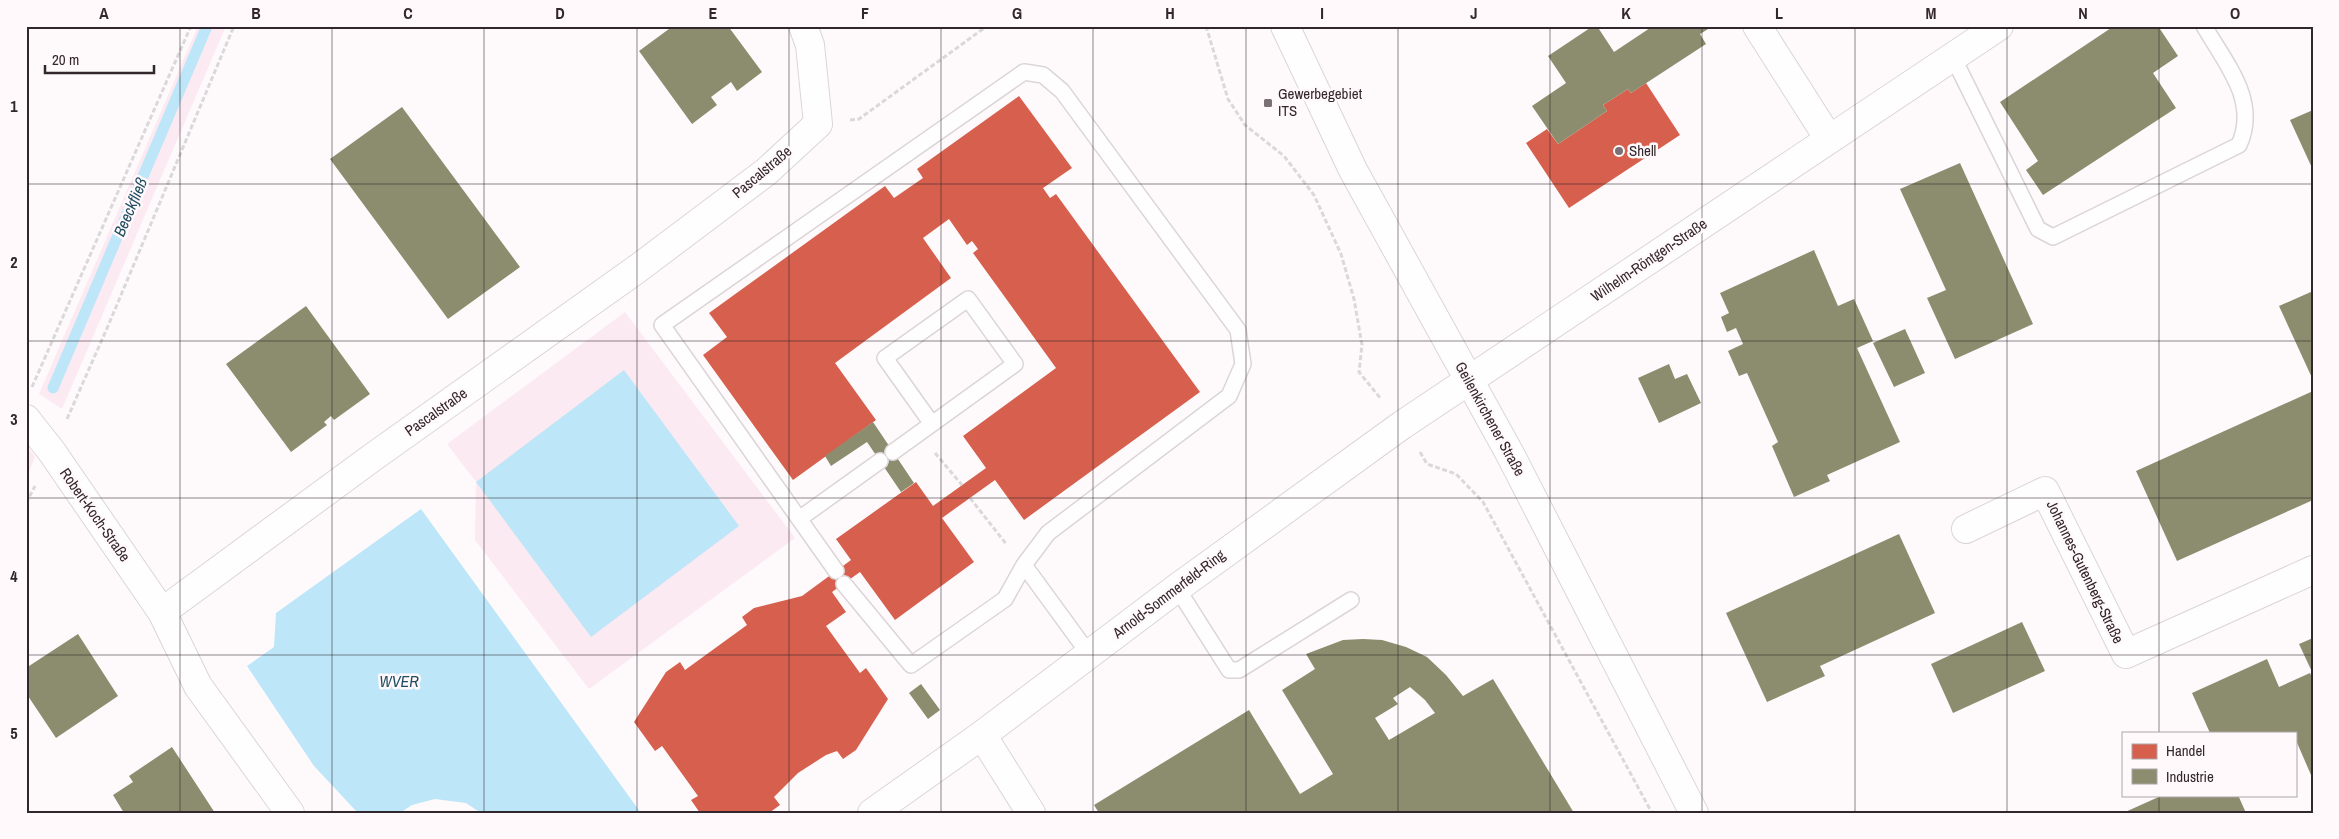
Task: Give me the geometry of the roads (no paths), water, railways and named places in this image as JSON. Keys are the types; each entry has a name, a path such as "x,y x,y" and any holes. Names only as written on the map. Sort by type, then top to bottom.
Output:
{"street":[{"name":"Pascalstraße","path":"162,612 373,457 644,263 766,172 818,124 810,44 802,26"},
{"name":"Geilenkirchener Straße","path":"1285,26 1354,170 1510,454 1694,813"},
{"path":"1757,26 1828,139"},
{"name":"Wilhelm-Röntgen-Straße","path":"1469,380 1999,26"},
{"name":"Arnold-Sommerfeld-Ring","path":"872,813 982,735 1177,588 1402,425 1469,380"},
{"name":"Robert-Koch-Straße","path":"26,419 52,452 162,612"},
{"name":"Johannes-Gutenberg-Straße","path":"1966,529 2045,492 2126,654 2313,570"},
{"path":"162,612 198,686 290,813"},
{"path":"982,735 1031,813"}],"lane":[{"path":"1953,57 2038,229 2053,237 2239,146 2244,133 2247,113 2238,84 2204,26"},
{"path":"1024,72 1043,75 1062,91 1238,330 1243,364 1229,396 1048,533 1024,565 1005,599 911,665 840,578 799,520 662,326 1024,72"},
{"path":"893,452 919,434 1015,364 968,299 885,358 932,424"},
{"path":"799,520 880,461"},
{"path":"1024,565 1089,654"},
{"path":"1177,588 1229,670 1239,670 1351,600"}],"water":[{"path":"624,370 739,526 591,637 476,482"},
{"name":"WVER","path":"421,509 641,813 481,813 466,803 435,799 412,805 400,813 358,813 314,766 247,666 274,647 276,613"}],"waterway":[{"name":"Beeckfließ","path":"53,388 207,26"}],"place":[{"name":"Gewerbegebiet ITS","path":"1268,103"},
{"name":"Shell","path":"1619,151"}]}
